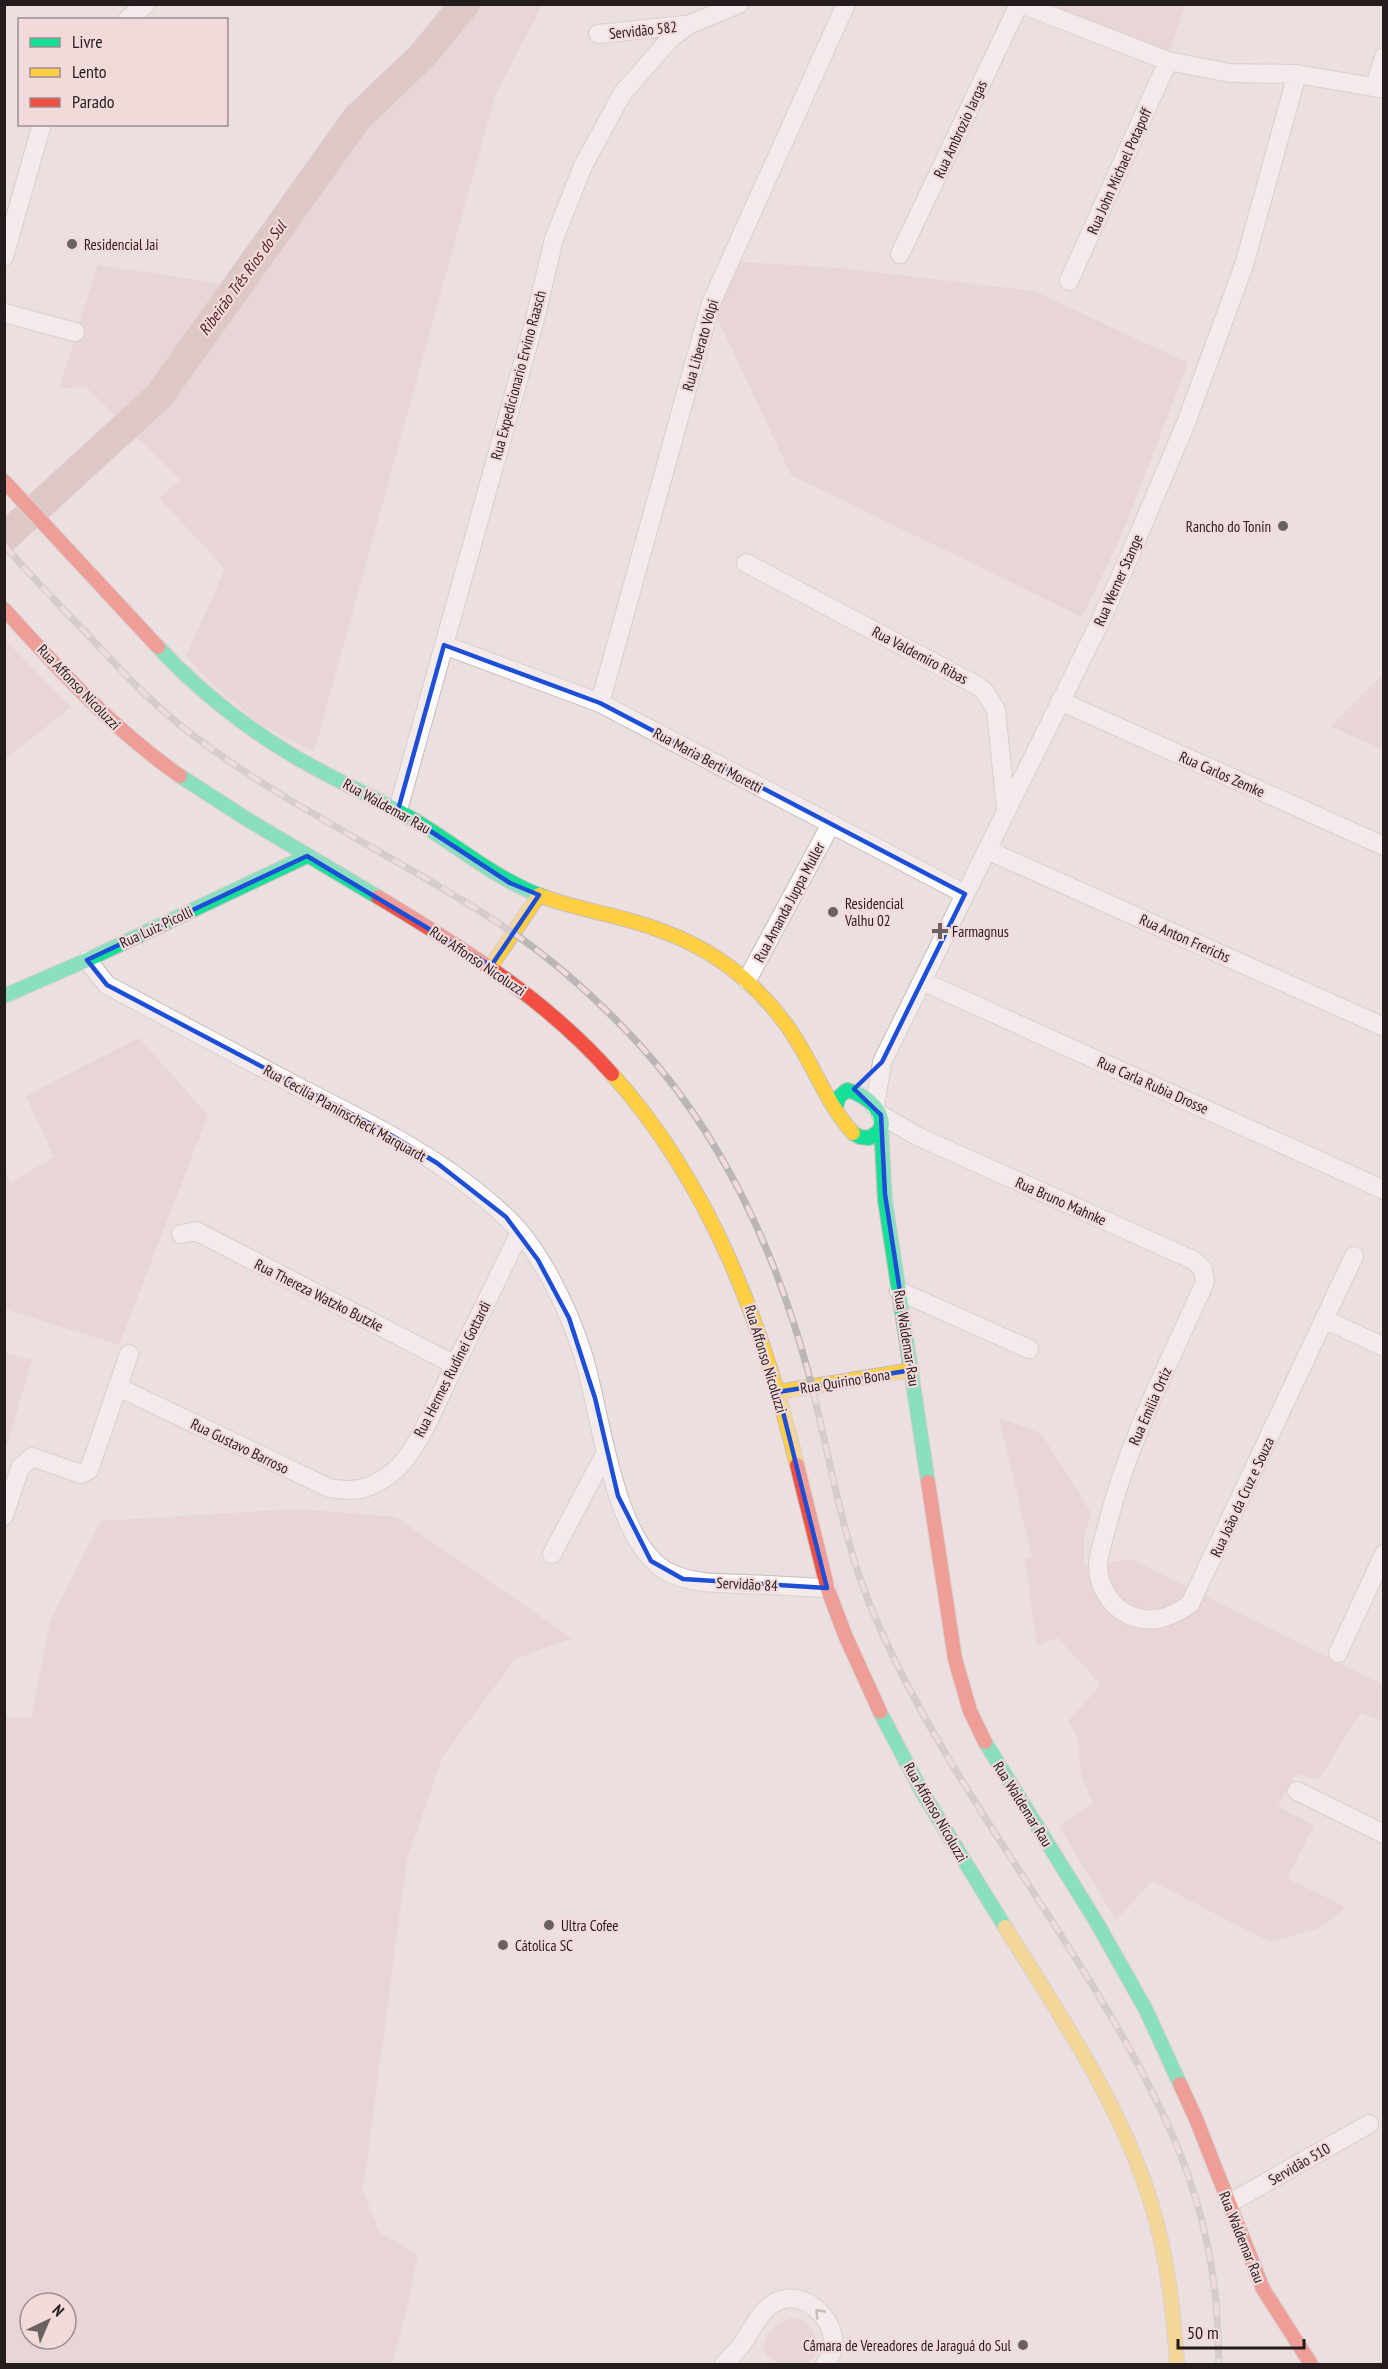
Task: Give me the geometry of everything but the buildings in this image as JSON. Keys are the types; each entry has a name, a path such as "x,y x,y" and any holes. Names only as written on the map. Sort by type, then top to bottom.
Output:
{"street":[{"path":"129,18 146,4"},
{"name":"Rua Expedicionario Ervino Raasch","path":"398,810 534,323 554,239 583,166 622,94 670,39 688,25 739,4"},
{"name":"Rua Liberato Volpi","path":"600,703 711,303 846,4"},
{"path":"1020,4 1168,61 1230,73 1297,74 1379,87 1383,57"},
{"name":"Rua Ambrozio Iargas","path":"900,254 1020,4"},
{"name":"Servidão 582","path":"598,34 688,25"},
{"name":"Rua John Michael Potapoff","path":"1070,281 1168,61"},
{"name":"Rua Werner Stange","path":"850,1091 882,1062 1130,555 1190,413 1244,265 1297,74"},
{"path":"4,257 41,126"},
{"path":"4,313 75,332"},
{"name":"Rua Waldemar Rau","path":"4,481 171,661 198,686 260,735 398,810 510,883 540,896 682,937 711,952 747,980 769,1003 810,1061 885,1194"},
{"name":"Rua Valdemiro Ribas","path":"746,563 978,686 985,692 996,710 1006,810"},
{"name":"Rua Affonso Nicoluzzi","path":"4,609 87,699 124,734 195,786 491,966 527,992 595,1054 624,1086 663,1137 694,1185 719,1231 767,1353 829,1593 863,1676 933,1809 1070,2031 1122,2129 1152,2206 1162,2246 1171,2292 1177,2364"},
{"name":"Rua Maria Berti Moretti","path":"444,645 600,703 965,894"},
{"name":"Rua Carlos Zemke","path":"1060,701 1383,846"},
{"name":"Rua Amanda Juppa Muller","path":"747,980 831,824"},
{"name":"Rua Anton Frerichs","path":"987,850 1383,1027"},
{"name":"Rua Luiz Picolli","path":"4,996 87,960 307,856"},
{"path":"491,966 540,896"},
{"name":"Rua Cecilia Planinscheck Marquardt","path":"87,960 107,985 384,1131 436,1163 477,1192 520,1232 554,1287 583,1353 596,1398 606,1452 618,1496 640,1545 651,1561 667,1572"},
{"name":"Rua Carla Rubia Drosse","path":"922,981 1383,1190"},
{"name":"Rua Waldemar Rau","path":"810,1061 830,1080 864,1096 878,1124 899,1291 956,1659 970,1711 996,1761 1097,1923 1146,2010 1196,2119 1263,2289 1311,2364"},
{"name":"Rua Werner Stange","path":"878,1124 882,1062"},
{"path":"836,1106 839,1097 850,1091"},
{"path":"851,1131 864,1138 878,1124"},
{"name":"Rua Bruno Mahnke","path":"878,1124 917,1136 1193,1260 1203,1269"},
{"name":"Rua Thereza Watzko Butzke","path":"181,1234 196,1231 455,1365"},
{"name":"Rua Hermes Rudinei Gottardi","path":"365,1489 380,1482 396,1470 422,1432 520,1232"},
{"name":"Rua João da Cruz e Souza","path":"1102,1547 1098,1565 1103,1590 1119,1610 1137,1618 1155,1620 1173,1616 1190,1604 1199,1590 1354,1256"},
{"name":"Rua Emilia Ortiz","path":"1102,1547 1128,1456 1205,1282 1203,1269"},
{"path":"899,1291 1029,1349"},
{"path":"1324,1320 1383,1347"},
{"path":"4,1516 20,1468 32,1457 81,1474 89,1470 129,1354"},
{"name":"Rua Quirino Bona","path":"778,1392 912,1370"},
{"name":"Rua Gustavo Barroso","path":"118,1387 329,1488 348,1492 365,1489"},
{"path":"552,1554 606,1452"},
{"path":"1338,1653 1383,1554"},
{"name":"Servidão 84","path":"667,1572 683,1579 705,1582 829,1593"},
{"path":"706,1591 749,1589 829,1593"},
{"path":"1297,1791 1383,1834"},
{"name":"Servidão 510","path":"1228,2204 1369,2124"},
{"path":"724,2364 741,2346 761,2315 770,2306 781,2300 792,2298 809,2303 821,2313 830,2327 834,2340 832,2352 825,2364"}],"highlighted area":[{"path":"444,645 600,703 965,894 882,1062 854,1089 881,1115 885,1194 912,1370 778,1392 827,1588 683,1579 651,1561 618,1496 595,1398 569,1318 538,1260 506,1217 437,1163 384,1131 107,985 87,960 307,856 491,966 539,895 510,883 398,810"}],"shaded area":[{"path":"465,5 542,5 495,96 314,752 258,723 211,683 186,656 225,569 159,498 180,480 86,387 59,388 98,265 237,286 357,118 422,56"},
{"path":"1039,5 1185,5 1169,53"},
{"path":"740,262 840,268 1034,291 1188,363 1122,534 1082,617 791,475 713,309"},
{"path":"5,640 71,707 5,759"},
{"path":"1383,674 1383,750 1331,726"},
{"path":"139,1038 208,1115 119,1345 5,1309 5,1171 11,1183 54,1157 26,1096"},
{"path":"4,1352 32,1360 7,1445 4,1445"},
{"path":"999,1418 1041,1433 1091,1513 1084,1538 1084,1566 1132,1559 1383,1685 1383,1722 1361,1713 1318,1780 1296,1773 1278,1807 1314,1825 1287,1878 1346,1907 1319,1928 1270,1942 1152,1881 1116,1920 1059,1826 1093,1803 1081,1776 1078,1738 1068,1721 1101,1685 1058,1638 1037,1646 1025,1560 1032,1557"},
{"path":"296,1509 396,1517 572,1638 515,1659 443,1756 407,1859 363,2190 379,2232 418,2255 392,2364 5,2364 5,1718 31,1718 50,1621 101,1521"},
{"path":"793,2318 808,2326 814,2332 816,2340 816,2355 802,2365 779,2363 765,2352 764,2346 769,2333 780,2323"}],"waterway":[{"name":"Ribeirão Três Rios do Sul","path":"4,538 159,396 357,118 422,56 465,4"}],"railway":[{"path":"4,545 128,678 169,716 198,739 274,790 471,905 526,942 608,1012 668,1078 695,1115 741,1193 778,1277 806,1364 844,1524 863,1587 875,1617 905,1681 940,1744 1092,1985 1128,2047 1170,2131 1195,2196 1211,2263 1219,2364"}],"traffic: fast":[{"path":"158,647 206,693 241,721 278,746 414,820 509,881 544,897"},
{"path":"180,776 245,818 378,897"},
{"path":"4,996 87,960 307,856"},
{"path":"836,1106 839,1097 847,1090 865,1098 879,1112 882,1125 878,1132 869,1138 853,1133"},
{"path":"881,1125 885,1200 928,1482"},
{"path":"880,1712 922,1792 1005,1927"},
{"path":"985,1742 1097,1923 1146,2010 1180,2084"}],"traffic: slow":[{"path":"491,966 539,895"},
{"path":"544,897 652,927 716,957 752,986 785,1023 803,1050 834,1107 853,1133"},
{"path":"612,1074 647,1117 678,1162 705,1209 749,1308 767,1359 797,1465"},
{"path":"778,1392 912,1370"},
{"path":"1005,1927 1071,2033 1130,2145 1145,2184 1165,2259 1177,2364"}],"traffic: jam":[{"path":"4,481 158,647"},
{"path":"4,609 109,719 180,776"},
{"path":"378,897 502,976 560,1022 612,1074"},
{"path":"797,1465 828,1590 845,1635 880,1712"},
{"path":"928,1482 955,1659 970,1711 985,1742"},
{"path":"1180,2084 1263,2289 1311,2364"}],"place":[{"name":"Residencial Jai","path":"72,244"},
{"name":"Rancho do Tonin","path":"1283,526"},
{"name":"Residencial Valhu 02","path":"833,912"},
{"name":"Farmagnus","path":"940,931"},
{"name":"Ultra Cofee","path":"549,1925"},
{"name":"Cátolica SC","path":"503,1945"},
{"name":"Câmara de Vereadores de Jaraguá do Sul","path":"1023,2345"}]}
